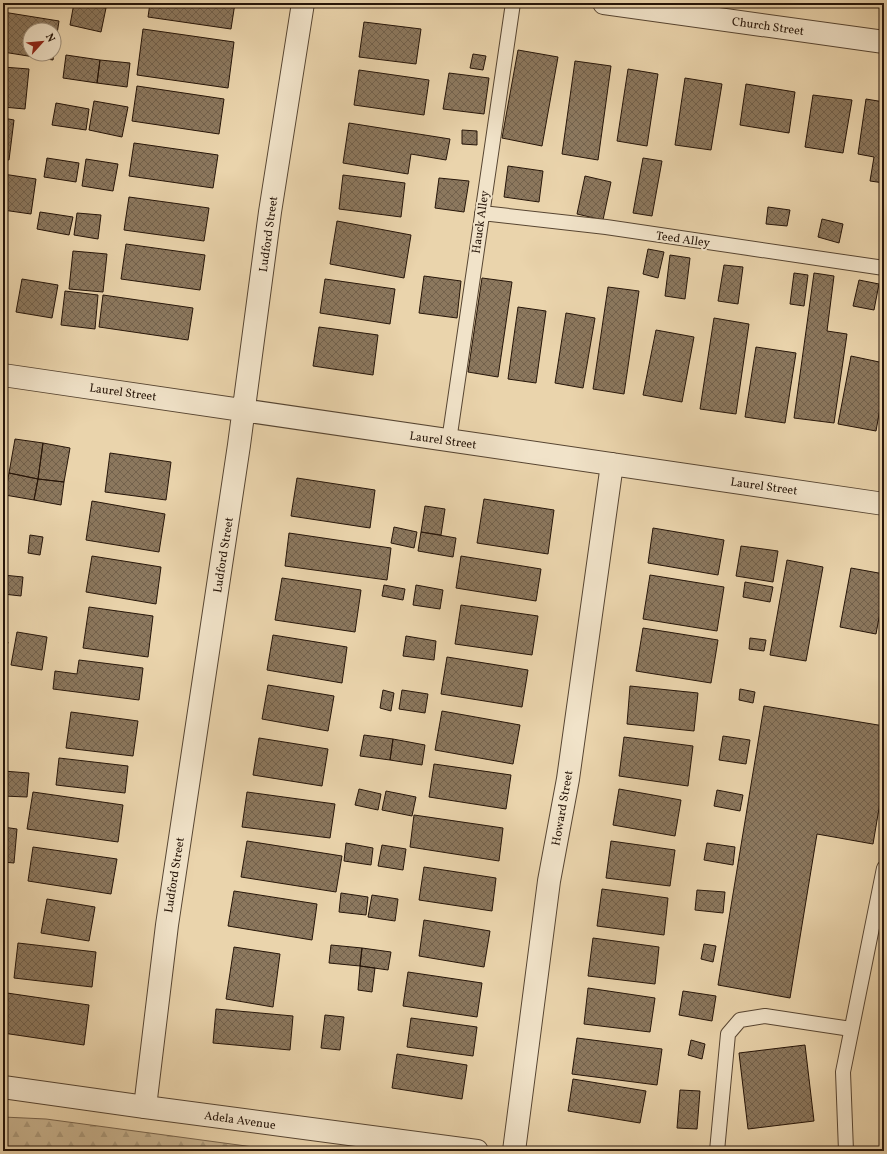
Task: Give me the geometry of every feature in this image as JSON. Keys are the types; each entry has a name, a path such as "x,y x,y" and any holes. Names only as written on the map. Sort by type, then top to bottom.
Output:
{"street":[{"name":"Ludford Street","path":"144,1107 168,918 244,409 270,212 303,3"},
{"name":"Church Street","path":"604,3 884,42"},
{"name":"Laurel Street","path":"3,375 244,409 449,441 884,504"},
{"name":"Howard Street","path":"514,1151 549,881 568,779 612,464"},
{"name":"Adela Avenue","path":"3,1086 144,1107 477,1151"}],"lane":[{"name":"Hauck Alley","path":"449,441 513,3"},
{"name":"Teed Alley","path":"482,213 606,228 884,268"},
{"path":"846,1151 843,1072 884,868"},
{"path":"717,1151 728,1034 740,1020 765,1016 851,1029"}],"green space":[{"path":"3,1117 46,1119 283,1151 3,1151"}],"building":[{"path":"74,3 84,3 106,8 101,32 70,25"},
{"path":"150,3 235,3 231,29 148,17"},
{"path":"3,12 59,21 22,22 22,55 3,52"},
{"path":"364,22 421,29 416,64 359,57"},
{"path":"143,29 234,42 228,88 137,75"},
{"path":"518,50 558,57 542,146 502,138"},
{"path":"473,54 486,56 483,70 470,68"},
{"path":"66,55 100,60 97,83 63,78"},
{"path":"100,60 130,63 127,87 97,83"},
{"path":"575,61 611,66 598,160 562,154"},
{"path":"3,67 29,69 25,109 3,107"},
{"path":"628,69 658,74 647,146 617,141"},
{"path":"359,70 429,80 424,115 354,105"},
{"path":"449,73 489,78 484,114 443,109"},
{"path":"685,78 722,84 711,150 675,145"},
{"path":"746,84 795,92 789,133 740,125"},
{"path":"137,86 224,99 219,134 132,121"},
{"path":"813,95 852,100 843,153 805,147"},
{"path":"866,99 884,102 884,183 870,181 874,157 858,154"},
{"path":"94,101 128,107 122,137 89,130"},
{"path":"56,103 89,109 86,130 52,125"},
{"path":"3,118 14,120 9,160 3,159"},
{"path":"349,123 450,139 446,160 411,154 408,174 343,163"},
{"path":"462,130 477,131 477,145 462,144"},
{"path":"134,143 218,155 213,188 129,176"},
{"path":"47,158 79,163 76,182 44,177"},
{"path":"643,158 662,161 652,216 633,213"},
{"path":"86,159 118,164 113,191 82,186"},
{"path":"508,166 543,171 539,202 504,197"},
{"path":"3,174 36,179 31,214 3,210"},
{"path":"343,175 405,183 401,217 339,209"},
{"path":"585,176 611,182 603,220 577,214"},
{"path":"439,178 469,181 464,212 435,208"},
{"path":"129,197 209,208 204,241 124,230"},
{"path":"768,207 790,210 787,226 766,224"},
{"path":"40,212 73,217 69,235 37,229"},
{"path":"77,213 101,215 98,239 74,235"},
{"path":"822,219 843,224 839,243 818,237"},
{"path":"337,221 411,235 404,278 330,264"},
{"path":"3,225 6,225 3,243"},
{"path":"126,244 205,255 200,290 121,279"},
{"path":"648,249 664,252 658,278 643,274"},
{"path":"73,251 107,254 103,292 69,289"},
{"path":"670,255 690,258 685,299 665,296"},
{"path":"724,265 743,267 738,304 718,301"},
{"path":"794,273 808,275 804,306 790,304"},
{"path":"814,273 834,276 827,331 847,334 834,423 794,418"},
{"path":"424,276 461,281 457,318 419,313"},
{"path":"482,278 512,282 498,377 468,372"},
{"path":"22,279 58,285 52,318 16,312"},
{"path":"325,279 395,289 390,324 320,313"},
{"path":"859,280 879,284 874,310 853,306"},
{"path":"608,287 639,291 624,394 593,389"},
{"path":"65,291 98,295 95,329 61,325"},
{"path":"103,295 193,308 188,340 99,327"},
{"path":"518,307 546,311 536,383 508,379"},
{"path":"566,313 595,318 583,388 555,383"},
{"path":"714,318 749,324 736,414 700,409"},
{"path":"319,327 378,335 373,375 313,366"},
{"path":"656,330 694,337 682,402 643,395"},
{"path":"756,347 796,353 785,423 745,417"},
{"path":"851,356 884,363 884,386 876,431 838,424"},
{"path":"15,439 43,443 38,479 9,473"},
{"path":"43,443 70,448 64,482 38,479"},
{"path":"110,453 171,462 166,500 105,492"},
{"path":"9,473 38,479 34,500 5,495"},
{"path":"297,478 375,490 370,528 291,516"},
{"path":"38,479 64,482 61,505 34,500"},
{"path":"484,499 554,510 548,554 477,543"},
{"path":"92,501 165,514 159,552 86,540"},
{"path":"425,506 445,509 441,535 421,532"},
{"path":"394,527 417,532 414,548 391,543"},
{"path":"653,528 724,540 718,575 648,563"},
{"path":"421,532 456,538 453,557 418,551"},
{"path":"289,533 391,548 387,580 285,566"},
{"path":"30,535 43,537 40,555 28,553"},
{"path":"741,546 778,551 773,582 736,576"},
{"path":"92,556 161,567 156,604 86,592"},
{"path":"461,556 541,569 536,601 456,588"},
{"path":"787,560 823,567 806,661 770,655"},
{"path":"851,568 884,574 884,591 876,634 840,627"},
{"path":"3,575 23,577 21,596 3,594"},
{"path":"650,575 724,587 717,631 643,619"},
{"path":"282,578 361,590 355,632 275,620"},
{"path":"745,582 773,587 770,602 743,597"},
{"path":"384,585 405,589 403,600 382,596"},
{"path":"416,585 443,590 440,609 413,605"},
{"path":"461,605 538,616 532,655 455,644"},
{"path":"89,607 153,616 148,657 83,648"},
{"path":"643,628 718,640 711,683 636,671"},
{"path":"17,632 47,637 42,670 11,665"},
{"path":"273,635 347,647 342,683 267,670"},
{"path":"406,636 436,641 434,660 403,656"},
{"path":"750,638 766,640 764,651 749,649"},
{"path":"3,641 8,642 3,663"},
{"path":"447,657 528,670 522,707 441,694"},
{"path":"79,660 143,668 139,700 53,689 55,671 77,674"},
{"path":"268,685 334,696 328,731 262,719"},
{"path":"630,686 698,693 694,731 627,724"},
{"path":"740,689 755,692 753,703 739,700"},
{"path":"383,690 394,693 391,711 380,708"},
{"path":"402,690 428,694 425,713 399,709"},
{"path":"764,706 884,726 884,779 873,844 817,834 790,998 718,985"},
{"path":"442,711 520,725 513,764 435,750"},
{"path":"71,712 138,721 133,756 66,748"},
{"path":"364,735 393,739 390,760 360,756"},
{"path":"723,736 750,740 746,764 719,760"},
{"path":"624,737 693,746 688,786 619,776"},
{"path":"259,738 328,749 322,786 253,775"},
{"path":"393,739 425,745 422,765 390,760"},
{"path":"59,758 128,766 125,793 56,785"},
{"path":"434,764 511,775 506,809 429,797"},
{"path":"3,771 29,773 27,797 3,796"},
{"path":"359,789 381,794 378,810 355,805"},
{"path":"619,789 681,800 675,836 613,825"},
{"path":"717,790 743,795 740,811 714,806"},
{"path":"386,791 416,797 412,816 382,810"},
{"path":"33,792 123,805 118,842 27,829"},
{"path":"247,792 335,804 330,838 242,827"},
{"path":"414,815 503,828 499,861 410,847"},
{"path":"3,827 17,829 14,863 3,862"},
{"path":"247,841 342,856 336,892 241,877"},
{"path":"611,841 675,850 670,886 606,878"},
{"path":"346,843 373,848 371,865 344,861"},
{"path":"707,843 735,847 733,865 704,860"},
{"path":"382,845 406,849 403,870 378,866"},
{"path":"33,847 117,859 111,894 28,881"},
{"path":"424,867 496,878 492,911 419,900"},
{"path":"602,889 668,898 664,935 597,926"},
{"path":"697,890 725,892 723,913 695,910"},
{"path":"234,891 317,904 312,940 228,926"},
{"path":"341,893 368,897 366,915 339,912"},
{"path":"372,895 398,899 395,921 368,917"},
{"path":"47,899 95,907 89,941 41,933"},
{"path":"424,920 490,931 484,967 419,956"},
{"path":"593,938 659,947 655,984 588,976"},
{"path":"18,943 96,952 92,987 14,978"},
{"path":"704,944 716,946 713,962 701,959"},
{"path":"331,945 362,948 360,966 329,963"},
{"path":"234,947 280,954 273,1007 226,999"},
{"path":"362,948 391,952 388,970 360,966"},
{"path":"360,966 375,968 372,992 358,990"},
{"path":"408,972 482,983 477,1017 403,1006"},
{"path":"588,988 655,998 650,1032 584,1024"},
{"path":"683,991 716,996 712,1021 679,1015"},
{"path":"7,993 89,1005 84,1045 3,1033"},
{"path":"216,1009 293,1016 290,1050 213,1043"},
{"path":"325,1015 344,1017 340,1050 321,1048"},
{"path":"411,1018 477,1027 473,1056 407,1047"},
{"path":"577,1038 662,1049 657,1085 572,1074"},
{"path":"691,1040 705,1044 702,1059 688,1055"},
{"path":"805,1045 814,1121 748,1129 739,1053"},
{"path":"397,1054 467,1065 462,1099 392,1088"},
{"path":"573,1079 646,1091 640,1123 568,1111"},
{"path":"680,1090 700,1091 697,1129 677,1128"}]}
